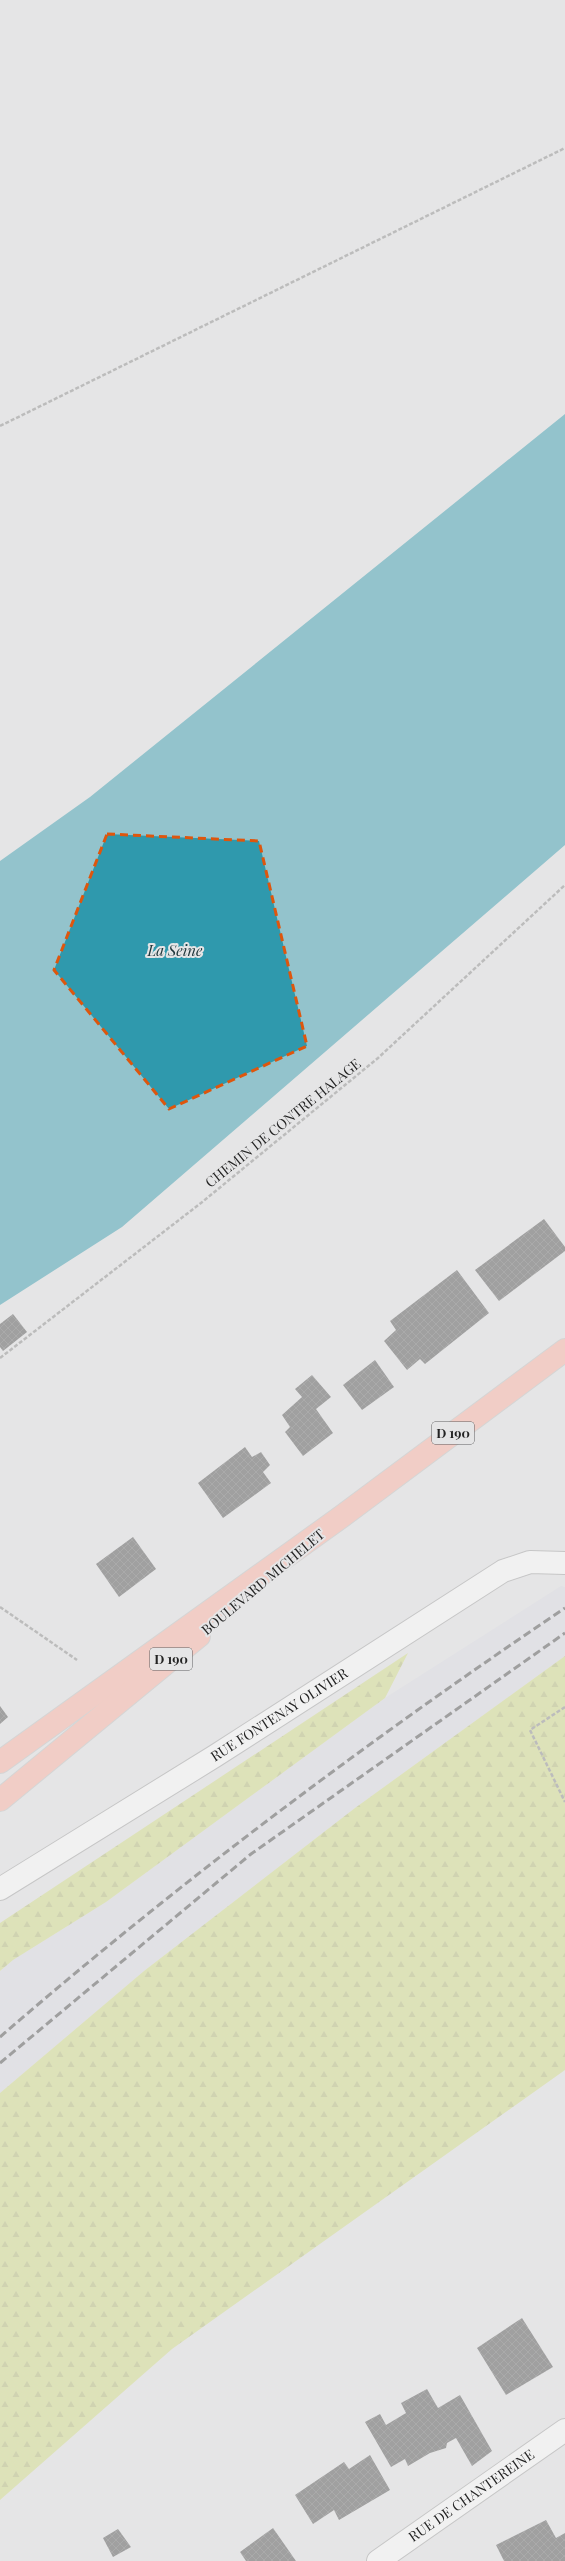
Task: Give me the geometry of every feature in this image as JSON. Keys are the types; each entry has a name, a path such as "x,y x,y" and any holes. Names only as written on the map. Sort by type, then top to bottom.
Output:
{"main road":[{"name":"BOULEVARD MICHELET","path":"0,1762 341,1518 565,1350"},
{"name":"BOULEVARD MICHELET","path":"0,1800 341,1518"}],"street":[{"name":"RUE FONTENAY OLIVIER","path":"0,1889 215,1756 503,1571 530,1562 565,1563"},
{"name":"RUE DE CHANTEREINE","path":"378,2561 565,2430"}],"path":[{"path":"0,426 565,148"},
{"name":"CHEMIN DE CONTRE HALAGE","path":"0,1358 201,1203 378,1058 565,885"},
{"path":"0,1607 76,1660"},
{"path":"565,1707 530,1730 565,1802"}],"highlighted area":[{"path":"107,834 259,841 307,1046 169,1109 54,970"}],"shaded area":[{"path":"561,1586 565,1587 565,1656 355,1808 144,1971 0,2093 0,1971 13,1960 106,1902 385,1698"}],"green space":[{"path":"408,1653 385,1698 106,1902 13,1960 0,1971 0,1923"},
{"path":"565,1656 565,2070 172,2349 0,2500 0,2093 144,1971 355,1808"}],"water":[{"name":"La Seine","path":"565,414 565,845 122,1227 0,1305 0,861 90,797"}],"building":[{"path":"544,1219 565,1247 565,1251 499,1301 475,1270"},
{"path":"457,1270 489,1313 425,1364 420,1359 407,1370 384,1341 396,1330 390,1321"},
{"path":"13,1314 27,1332 3,1351 0,1347 0,1324"},
{"path":"375,1360 394,1387 362,1410 343,1385"},
{"path":"312,1375 331,1397 316,1409 333,1433 303,1456 285,1432 290,1427 282,1415 302,1397 295,1389"},
{"path":"245,1447 252,1457 261,1452 270,1465 263,1472 271,1483 223,1518 198,1483"},
{"path":"133,1537 156,1569 119,1597 96,1564"},
{"path":"0,1706 8,1717 0,1724"},
{"path":"522,2318 553,2367 506,2395 477,2348"},
{"path":"427,2389 438,2408 460,2395 492,2451 472,2466 456,2438 447,2443 446,2448 430,2453 408,2466 405,2459 391,2467 365,2422 380,2414 386,2425 406,2413 401,2403"},
{"path":"370,2455 390,2490 339,2520 334,2510 313,2524 295,2495 344,2462 349,2469"},
{"path":"546,2520 556,2538 565,2533 565,2561 504,2561 496,2545"},
{"path":"273,2528 296,2561 246,2561 240,2552"},
{"path":"118,2529 131,2547 113,2557 103,2538"}],"railway":[{"path":"0,2037 136,1923 276,1814 419,1709 565,1608"},
{"path":"0,2063 251,1854 565,1633"}]}
